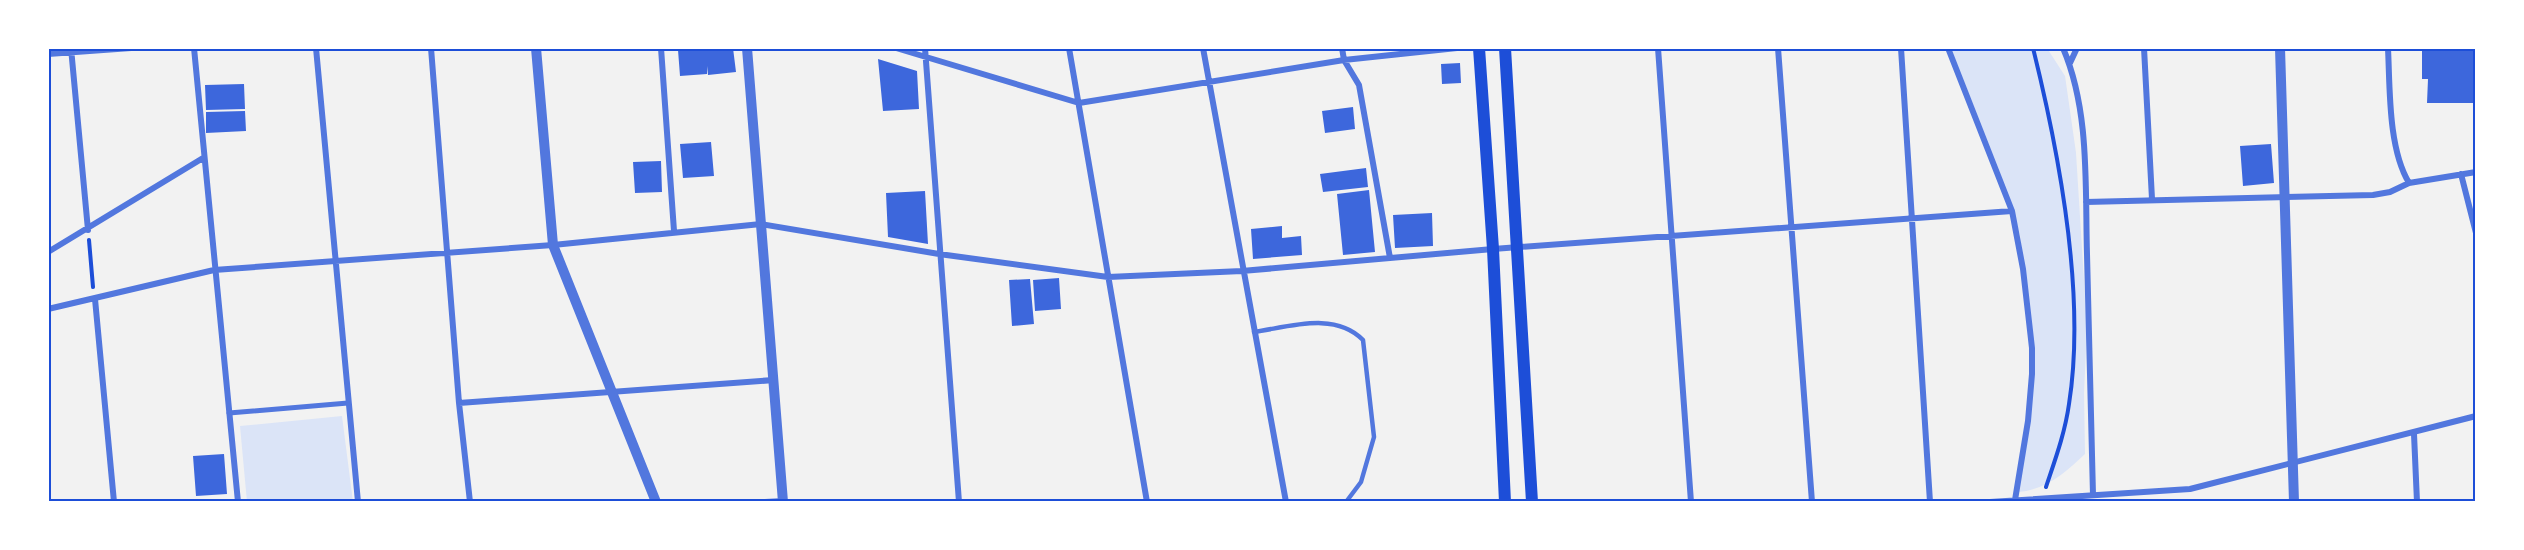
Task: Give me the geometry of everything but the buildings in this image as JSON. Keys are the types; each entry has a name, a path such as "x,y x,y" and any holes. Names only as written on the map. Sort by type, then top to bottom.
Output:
{"main road":[{"path":"1479,48 1493,249 1505,502"},
{"path":"1505,48 1532,502"}],"street":[{"path":"48,54 71,50 132,48"},
{"path":"194,48 238,502"},
{"path":"316,48 358,502"},
{"path":"430,48 459,403 470,502"},
{"path":"537,48 553,245 656,502"},
{"path":"661,48 674,231"},
{"path":"747,48 785,502 765,502"},
{"path":"896,48 1079,102 1344,60 1457,48"},
{"path":"925,48 959,502"},
{"path":"1069,48 1147,502"},
{"path":"1203,48 1286,502"},
{"path":"1342,48 1344,60 1359,85 1390,258"},
{"path":"1658,48 1691,502"},
{"path":"1778,48 1812,502"},
{"path":"1901,48 1930,502"},
{"path":"1948,48 2012,211 2023,268 2032,348 2028,421 2015,500"},
{"path":"2063,48 2077,84 2080,107 2086,202 2093,495"},
{"path":"2070,63 2077,48"},
{"path":"2144,48 2152,199"},
{"path":"2280,48 2294,502"},
{"path":"2388,48 2397,150 2402,171 2409,183"},
{"path":"71,50 88,230"},
{"path":"48,252 88,230 203,158"},
{"path":"2086,202 2373,195 2390,192 2409,183 2476,172"},
{"path":"2461,174 2476,233"},
{"path":"48,309 214,270 553,245 761,224 939,254 1107,277 1242,271 1493,249 2012,211"},
{"path":"95,299 114,502"},
{"path":"459,403 774,380"},
{"path":"229,412 348,403"},
{"path":"1990,502 2170,492 2476,417"},
{"path":"2414,434 2417,502"},
{"path":"2170,492 2172,502"}],"lane":[{"path":"1254,332 1319,321 1354,330 1364,340 1374,437 1361,482 1346,502"}],"path":[{"path":"2033,48 2061,190 2074,333 2073,373 2066,421 2042,498"},
{"path":"88,230 95,299"}],"shaded area":[{"path":"1951,48 2047,48 2065,76 2076,153 2087,328 2084,393 2085,454 2055,479 2028,491 2018,492 2031,410 2027,294 2020,235 1999,170"},
{"path":"342,416 353,502 247,502 240,426"}]}
